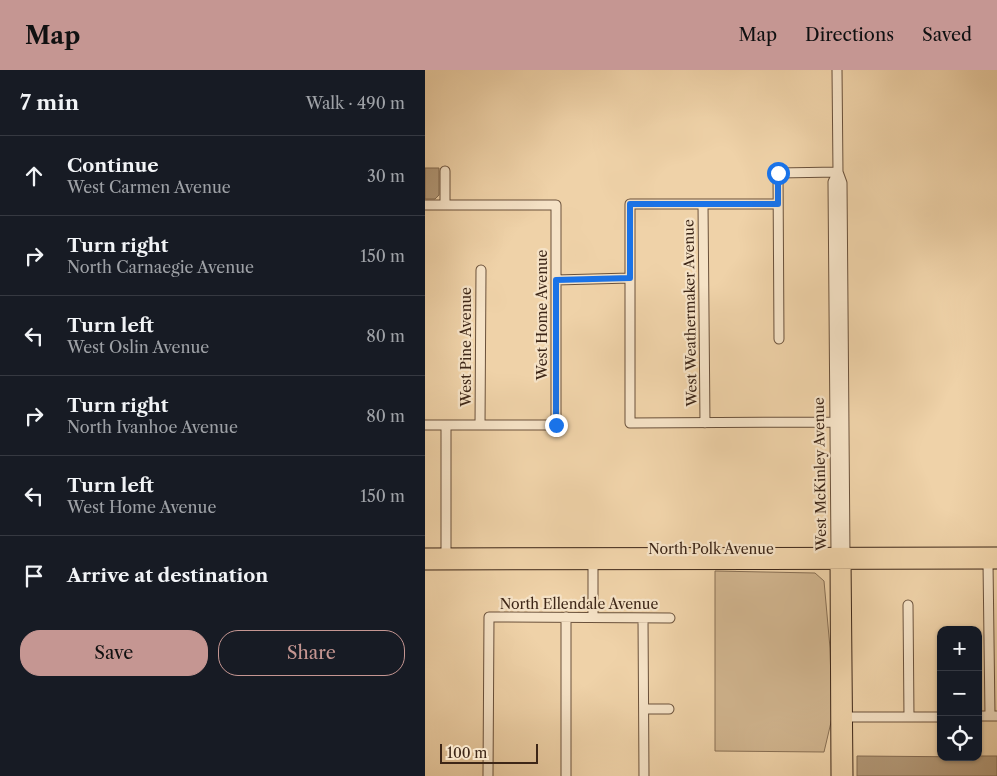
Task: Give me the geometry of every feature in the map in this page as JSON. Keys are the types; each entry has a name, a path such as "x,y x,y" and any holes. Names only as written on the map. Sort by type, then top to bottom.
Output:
{"main road":[{"name":"North Polk Avenue","path":"425,554 446,559 593,564 997,552"},
{"name":"North Polk Avenue","path":"425,564 446,559 655,554 993,563"},
{"path":"593,564 601,558 648,558 655,554"},
{"name":"West McKinley Avenue","path":"840,558 847,718 847,776"},
{"name":"West McKinley Avenue","path":"837,776 840,558"}],"street":[{"name":"West McKinley Avenue","path":"837,70 838,172 842,183 845,516 840,558"},
{"path":"425,205 445,205 445,171"},
{"name":"West McKinley Avenue","path":"838,172 833,182 834,422 835,482 840,558"},
{"path":"779,339 778,173 838,172"},
{"path":"778,204 630,204 630,423 834,422"},
{"name":"West Weathermaker Avenue","path":"703,204 705,423"},
{"name":"West Home Avenue","path":"445,205 556,205 556,425 480,425"},
{"name":"West Pine Avenue","path":"480,425 481,270"},
{"path":"556,280 630,278"},
{"path":"425,425 480,425"},
{"path":"446,425 446,559"},
{"path":"835,482 839,482 840,485 845,516"},
{"path":"993,563 994,716"},
{"path":"593,564 593,617"},
{"path":"909,605 909,717"},
{"name":"North Ellendale Avenue","path":"488,776 489,617 670,618"},
{"path":"566,617 566,776"},
{"path":"643,618 644,776"},
{"path":"644,709 669,709"},
{"path":"847,718 937,716"}],"shaded area":[{"path":"425,168 439,168 439,195 435,199 425,199"},
{"path":"715,571 815,573 824,581 830,648 832,718 824,752 715,751"},
{"path":"857,756 937,757 937,761 982,761 982,756 997,756 997,776 857,776"}],"route":[{"path":"556,425 556,280 630,278 630,204 778,204 778,173"}]}
